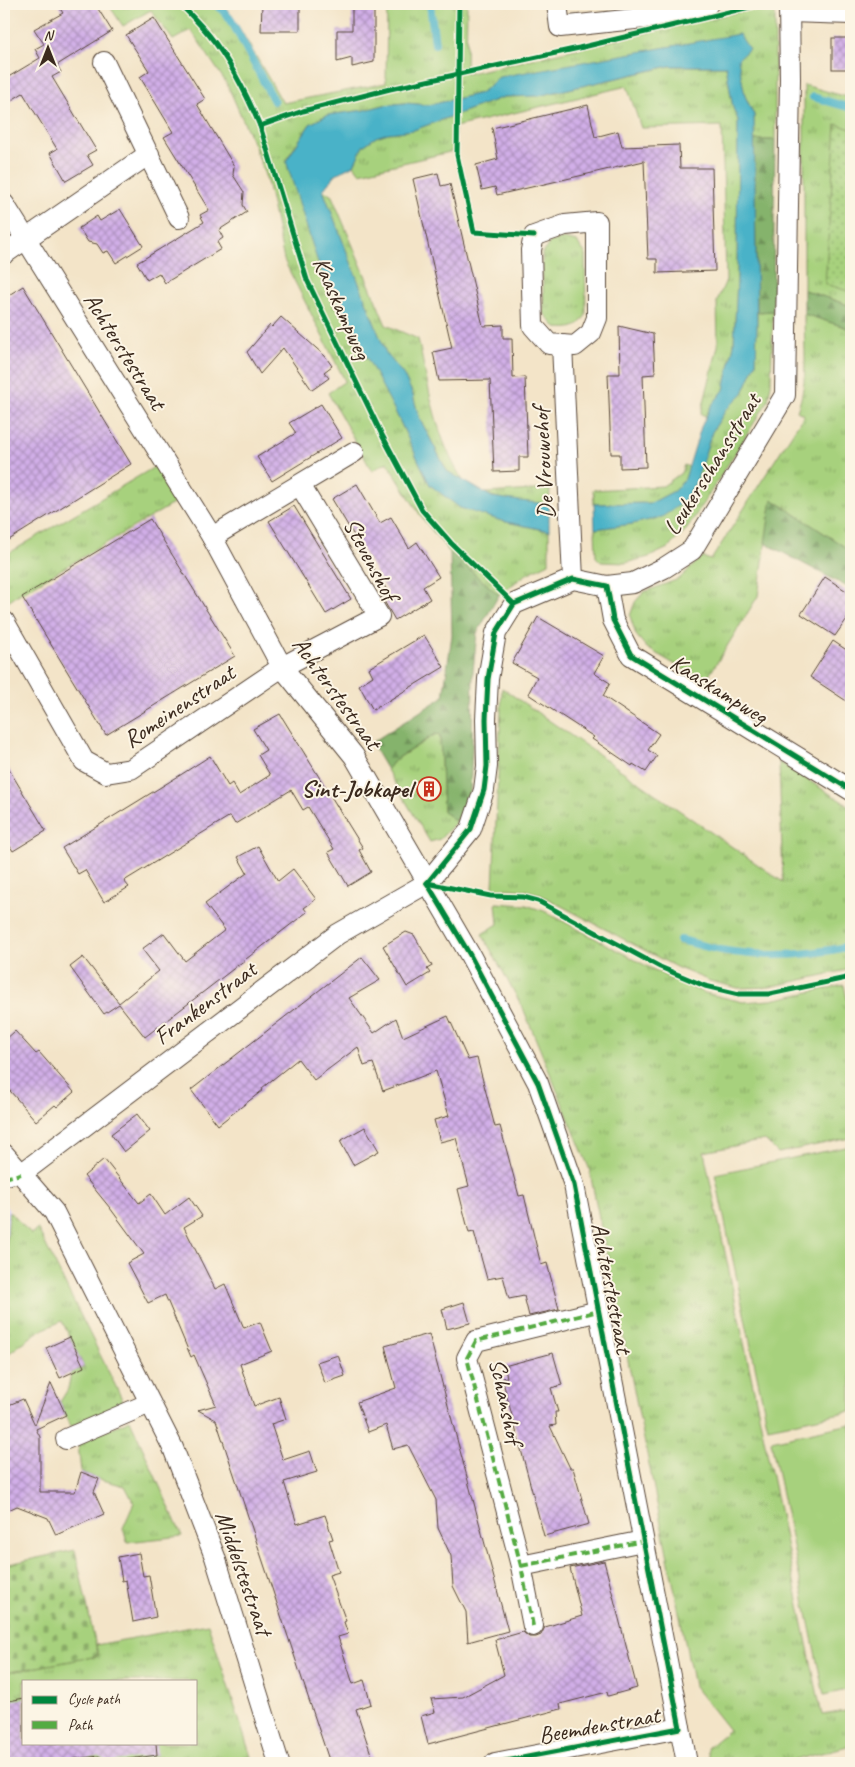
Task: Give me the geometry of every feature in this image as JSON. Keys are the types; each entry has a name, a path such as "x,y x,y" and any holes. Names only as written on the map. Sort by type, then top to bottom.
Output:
{"street":[{"path":"557,4 560,27 644,18 708,4"},
{"path":"789,8 851,14"},
{"name":"Leukerschansstraat","path":"573,580 607,586 632,583 664,568 692,550 785,395 790,78 789,8"},
{"path":"104,62 179,218"},
{"path":"4,254 149,154"},
{"name":"Achterstestraat","path":"4,204 212,537 282,667 354,756 470,955 538,1083 574,1185 687,1763"},
{"path":"597,222 597,318 591,333 575,346 562,345 549,344 533,326 531,250 534,236 565,225 597,222"},
{"name":"De Vrouwehof","path":"562,345 573,580"},
{"path":"212,537 354,452"},
{"name":"Stevenshof","path":"282,667 379,616 300,485"},
{"path":"427,883 471,829 484,790 487,766 486,719 488,689 496,633 514,604 573,580"},
{"name":"Kaaskampweg","path":"607,586 613,620 631,655 851,790"},
{"name":"Romeinenstraat","path":"4,621 84,761 106,773 132,769 282,667"},
{"name":"Frankenstraat","path":"12,1176 338,934 427,883"},
{"name":"Middelstestraat","path":"4,1154 12,1176 54,1212 173,1448 215,1557 279,1763"},
{"name":"Schanshof","path":"533,1626 520,1566 466,1358 476,1341 599,1311"},
{"path":"66,1439 150,1403"},
{"path":"520,1566 643,1541"},
{"name":"Beemdenstraat","path":"495,1763 680,1728"}],"shaded area":[{"path":"4,1201 9,1211 4,1277"}],"green space":[{"path":"108,4 223,4 233,17 283,103 386,83 387,4 467,4 466,74 773,4 775,13 775,140 754,140 754,115 745,96 737,58 499,77 481,93 429,105 405,103 384,105 365,110 327,115 310,124 286,160 395,411 430,485 502,521 549,531 549,563 525,575 499,595 450,553 422,518 387,462 372,471 328,393 345,381 284,260 267,181 255,147 227,84 191,30 173,40 151,10 123,26"},
{"path":"670,66 726,66 733,108 738,120 737,279 734,345 724,390 711,406 706,416 701,414 718,346 717,301 726,280 722,126 641,128 627,86 455,127 454,151 360,173 354,165 363,146 376,137 388,133 414,130 504,97 538,96"},
{"path":"804,85 851,98 851,306 804,290"},
{"path":"836,124 851,129 851,292 825,284"},
{"path":"754,140 775,140 773,311 757,312"},
{"path":"323,190 332,196 386,325 418,339 440,431 454,466 464,482 447,471 419,417 412,392 386,354"},
{"path":"563,239 577,242 585,253 586,315 577,326 556,328 544,313 542,254 550,242"},
{"path":"804,290 851,306 851,329 804,314"},
{"path":"773,311 771,384 768,401 687,529 668,548 649,557 625,563 601,562 596,557 595,529 633,524 696,482 712,432 726,410 743,393 756,363 757,312"},
{"path":"804,314 851,329 851,551 772,499 758,596 705,682 647,648 636,635 630,616 635,602 644,592 679,579 702,557 711,560 804,415 797,411 801,399 804,375"},
{"path":"684,465 689,467 685,479 674,491 651,503 594,504 593,490 663,486 681,473"},
{"path":"156,466 178,501 4,603 4,556"},
{"path":"550,489 549,504 500,499 485,493"},
{"path":"772,499 851,551 851,589 765,543"},
{"path":"450,553 499,595 477,633 473,671 470,796 456,822 443,811 440,735 435,734 395,760 387,770 371,743 443,697 452,635"},
{"path":"502,688 783,882 779,762 851,807 851,969 769,987 738,988 710,981 676,967 539,894 525,890 493,888"},
{"path":"436,734 440,735 443,811 456,822 440,839 430,842 387,770 395,760"},
{"path":"496,903 526,905 544,911 671,979 705,993 743,1002 771,1000 844,985 851,1017 851,1138 778,1153 765,1140 704,1152 822,1715 851,1710 851,1745 784,1763 710,1763 707,1748 729,1730 694,1686 589,1168 523,1008 482,934 498,924"},
{"path":"851,1146 851,1411 768,1428 715,1174"},
{"path":"9,1211 31,1234 38,1229 124,1403 70,1427 60,1402 68,1389 71,1373 84,1367 62,1321 39,1331 4,1357 4,1277"},
{"path":"130,1420 182,1536 127,1542 123,1528 134,1503 125,1486 81,1472 78,1443"},
{"path":"851,1424 851,1689 824,1695 771,1441"},
{"path":"75,1550 98,1656 4,1673 4,1565"},
{"path":"208,1624 253,1763 4,1763 4,1673 98,1656 96,1645"}],"water":[{"path":"739,34 749,49 738,59 745,96 754,115 756,363 743,393 726,410 712,432 696,482 682,503 662,517 633,524 595,529 594,504 651,503 674,491 685,479 701,427 711,406 724,390 734,345 737,279 738,120 733,108 726,66 670,66 538,96 504,97 414,130 388,133 376,137 363,146 354,165 336,174 323,190 386,353 403,374 412,392 419,417 447,471 492,497 549,504 549,531 502,521 460,508 430,485 395,411 319,266 286,161 310,124 327,115 365,110 384,105 405,103 429,105 481,93 499,77"}],"building":[{"path":"57,4 95,4 112,31 57,65 61,72 52,77 96,150 87,155 93,165 66,181 50,153 57,149 23,93 4,105 5,79 40,58 35,49 44,44 34,29 63,13"},
{"path":"262,4 300,6 300,31 261,31"},
{"path":"352,4 374,4 374,62 352,67 352,58 337,62 337,30 352,30"},
{"path":"154,18 205,99 197,104 234,166 233,175 244,192 243,205 247,212 219,230 223,238 217,242 221,249 165,283 159,273 147,280 137,263 204,222 200,215 209,210 164,137 173,132 140,77 149,71 126,35"},
{"path":"832,38 851,38 851,69 832,69"},
{"path":"588,105 595,137 618,131 622,147 679,145 680,168 712,168 715,271 657,273 657,259 648,259 644,161 497,195 495,187 482,190 476,165 498,159 492,128"},
{"path":"438,173 441,186 450,184 483,326 503,325 503,338 512,338 513,378 525,377 528,457 519,457 519,471 494,472 490,380 439,381 433,352 452,348 413,179"},
{"path":"120,209 143,246 116,263 108,251 103,253 97,244 88,242 79,228 97,216 100,221"},
{"path":"23,286 131,464 4,543 4,298"},
{"path":"281,317 325,356 332,366 324,372 329,378 312,390 283,348 260,374 247,352 270,325 272,327"},
{"path":"619,326 653,334 655,374 643,375 646,467 620,468 620,454 611,454 608,374 620,374"},
{"path":"321,404 342,438 272,481 257,457 296,433 289,423"},
{"path":"357,484 380,523 391,517 409,548 417,542 439,577 423,587 430,599 395,620 381,596 388,592 332,499"},
{"path":"294,506 351,599 326,614 269,521"},
{"path":"150,519 235,656 106,735 22,597"},
{"path":"825,577 851,594 851,613 835,636 801,614"},
{"path":"538,617 604,656 594,673 610,683 603,696 659,734 648,750 657,756 646,772 633,764 632,766 592,739 594,737 528,694 537,677 512,663"},
{"path":"424,635 444,667 373,710 359,685 373,676 369,668"},
{"path":"833,641 851,653 851,704 810,677"},
{"path":"280,714 363,848 359,850 371,872 348,886 328,852 334,849 308,807 303,810 291,790 235,824 230,816 124,881 129,887 104,902 85,870 78,874 62,848 210,756 228,786 232,783 239,795 270,775 258,755 266,750 253,729"},
{"path":"4,761 46,831 13,851 4,837"},
{"path":"258,846 278,881 293,869 316,899 304,908 307,912 145,1037 119,1004 104,1014 70,967 83,957 119,1003 159,971 142,949 164,933 185,961 225,930 205,904 247,873 238,857"},
{"path":"406,932 414,935 432,966 427,969 430,973 407,987 383,946"},
{"path":"362,957 380,980 349,998 374,1033 396,1018 403,1037 448,1016 468,1060 477,1058 495,1127 500,1126 519,1196 524,1195 541,1265 547,1263 559,1309 529,1316 524,1296 509,1299 503,1276 487,1279 474,1232 469,1233 458,1189 469,1186 456,1138 440,1142 434,1120 449,1116 436,1071 383,1091 373,1063 364,1066 358,1047 314,1080 298,1059 262,1088 263,1090 218,1125 191,1090"},
{"path":"15,1031 36,1054 39,1052 74,1092 57,1107 55,1105 36,1121 4,1084 4,1041"},
{"path":"137,1114 150,1131 124,1152 111,1134"},
{"path":"365,1127 379,1151 353,1165 340,1141"},
{"path":"104,1159 139,1203 151,1194 165,1215 189,1197 202,1216 184,1227 215,1289 225,1284 244,1328 260,1322 272,1351 240,1364 254,1406 279,1397 286,1419 271,1424 283,1460 310,1451 317,1472 284,1482 297,1524 325,1515 333,1539 329,1540 339,1572 329,1575 346,1621 344,1622 348,1634 338,1637 353,1684 364,1680 371,1704 356,1709 374,1763 330,1763 216,1420 198,1410 216,1405 194,1355 191,1357 165,1295 148,1303 127,1263 144,1254 84,1176"},
{"path":"464,1302 470,1323 447,1329 442,1309"},
{"path":"429,1334 508,1631 468,1642 466,1612 453,1586 451,1556 438,1528 436,1500 408,1445 393,1449 386,1425 368,1432 357,1402 396,1388 385,1346"},
{"path":"70,1337 84,1367 60,1378 46,1348"},
{"path":"553,1353 562,1385 551,1388 558,1412 555,1412 556,1425 550,1426 570,1468 573,1468 589,1524 544,1536 502,1378 507,1377 504,1366"},
{"path":"338,1355 345,1376 325,1383 317,1362"},
{"path":"51,1383 66,1415 36,1429 40,1437 40,1492 75,1492 81,1472 99,1479 94,1492 104,1514 56,1535 48,1518 17,1506 4,1512 4,1444 9,1431 4,1421 4,1407 23,1399 35,1425"},
{"path":"139,1553 143,1576 149,1575 156,1617 133,1622 126,1580 122,1581 118,1557"},
{"path":"604,1561 637,1688 608,1696 607,1692 560,1704 561,1709 428,1744 421,1716 435,1712 431,1699 463,1697 504,1675 495,1640 523,1632 529,1637 536,1637 541,1635 545,1627 582,1616 570,1568"},
{"path":"22,1698 22,1744 156,1744 157,1755 108,1762 99,1756 42,1763 4,1763 4,1702"}],"waterway":[{"path":"217,4 231,20 274,101"},
{"path":"430,4 435,44"},
{"path":"813,97 851,108"},
{"path":"680,940 726,951 763,955 822,952 851,946"}],"marked path":[{"path":"4,1178 21,1174"},
{"path":"533,1626 521,1566 467,1358 476,1341 599,1311"},
{"path":"521,1566 643,1541"}],"cycle path":[{"path":"180,4 217,45 250,102 260,126 307,280 383,437 422,510 451,543 514,604"},
{"path":"459,4 457,155 474,232 534,236"},
{"path":"260,126 303,111 390,89 579,48 762,4"},
{"path":"427,883 471,829 484,790 487,766 486,719 488,679 496,633 514,604 573,579 607,586 613,620 631,655 851,790"},
{"path":"427,883 470,955 538,1083 574,1185 680,1728 495,1763"},
{"path":"427,883 491,896 523,897 538,901 660,967 705,986 739,994 770,994 851,977"}],"place":[{"name":"Sint-Jobkapel","path":"429,789"}]}
